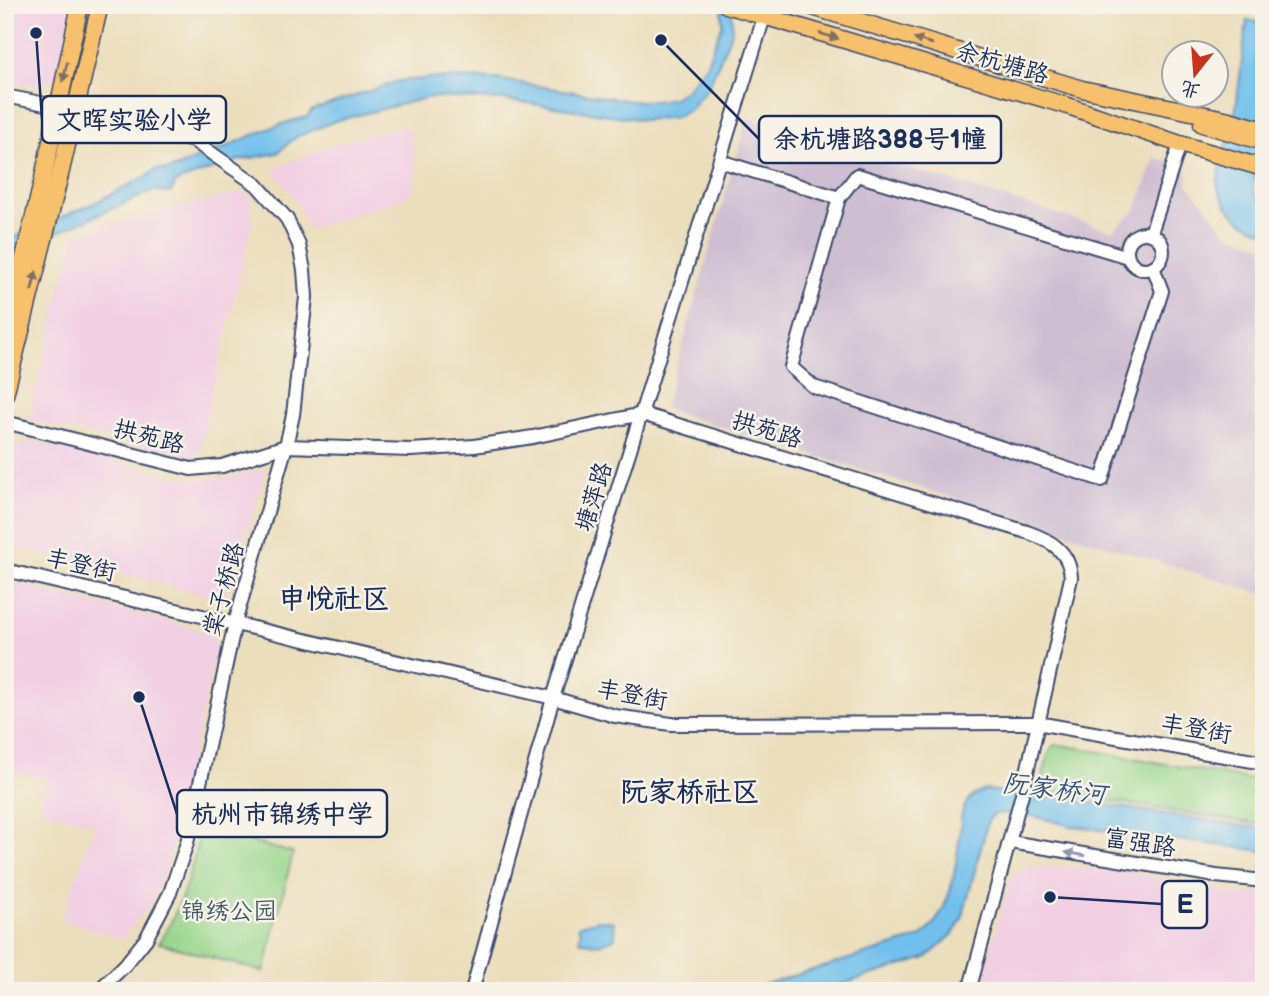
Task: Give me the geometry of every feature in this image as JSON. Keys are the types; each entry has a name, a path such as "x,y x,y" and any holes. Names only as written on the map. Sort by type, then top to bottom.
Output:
{"main road":[{"path":"5,336 42,183 80,5"},
{"path":"5,395 100,5"},
{"name":"余杭塘路","path":"806,5 1082,89 1219,136 1264,168"},
{"name":"余杭塘路","path":"732,7 1068,106 1180,145 1264,130"},
{"path":"1068,106 1219,136 1264,142"},
{"path":"1219,136 1264,157"}],"street":[{"name":"塘萍路","path":"472,991 553,698 764,17"},
{"path":"5,96 76,110"},
{"name":"棠子桥路","path":"76,110 194,141 257,185 287,219 299,244 306,297 293,415 235,623 187,843 170,894 146,939 125,965 98,991"},
{"path":"1152,233 1180,145"},
{"path":"720,161 839,198"},
{"path":"1128,257 858,175 839,198 791,367 814,387 1102,480 1162,291 1153,267"},
{"path":"1139,233 1152,233 1161,241 1164,253 1158,264 1141,269 1128,257 1127,245 1139,233"},
{"name":"拱苑路","path":"5,422 191,469 222,466 286,446 411,450 474,446 533,437 642,414 1027,532 1053,544 1064,554 1070,566 1071,578 1023,790 969,991"},
{"name":"丰登街","path":"5,570 553,698 615,716 671,724 1037,723 1264,763"},
{"name":"富强路","path":"1010,842 1216,876 1264,881"}],"shaded area":[{"path":"5,5 73,5 57,75 49,83 38,86 5,80"},
{"path":"747,118 1112,231 1136,210 1155,158 1186,166 1188,184 1227,233 1264,246 1264,594 664,409"},
{"path":"400,127 410,129 416,168 414,187 409,196 309,229 295,199 272,169 335,144"},
{"path":"239,192 249,195 253,219 197,459 28,420 74,235"},
{"path":"29,441 46,443 178,478 201,480 230,477 267,468 228,590 220,598 212,597 12,546 5,540 5,492 17,446"},
{"path":"10,582 208,632 217,643 164,875 152,903 121,939 61,919 95,824 38,809 47,780 5,768 5,583"},
{"path":"1031,867 1078,867 1134,873 1239,894 1264,893 1264,991 978,991 1012,874"}],"green space":[{"path":"1054,745 1264,782 1264,825 1040,790 1048,755"},
{"name":"锦绣公园","path":"201,829 293,853 264,972 159,943 180,902"}],"water":[{"path":"722,5 732,5 732,31 709,86 689,110 676,117 644,120 505,100 430,97 335,121 296,137 277,153 236,161 176,182 171,192 155,190 5,255 5,241 90,205 156,169 176,168 262,132 307,117 312,110 399,81 433,78 495,79 631,101 673,98 686,90 706,65 722,26"},
{"path":"1247,20 1264,23 1264,138 1253,184 1254,194 1264,201 1264,231 1247,224 1233,213 1223,200 1217,183 1236,108"},
{"path":"985,790 1041,795 1264,829 1264,851 1071,826 1034,816 1001,813 993,815 988,821 962,919 953,934 926,958 820,991 743,991 921,937 933,925 948,897 964,808 973,796"},
{"path":"599,920 614,922 615,938 597,944 579,940 580,925"}],"place":[{"name":"文晖实验小学","path":"36,33"},
{"name":"余杭塘路388号1幢","path":"661,40"},
{"name":"杭州市锦绣中学","path":"139,697"},
{"name":"E","path":"1050,897"}],"district":[{"name":"申悦社区","path":"334,599"},
{"name":"阮家桥社区","path":"690,792"}],"water label":[{"name":"阮家桥河","path":"1054,790"}]}
